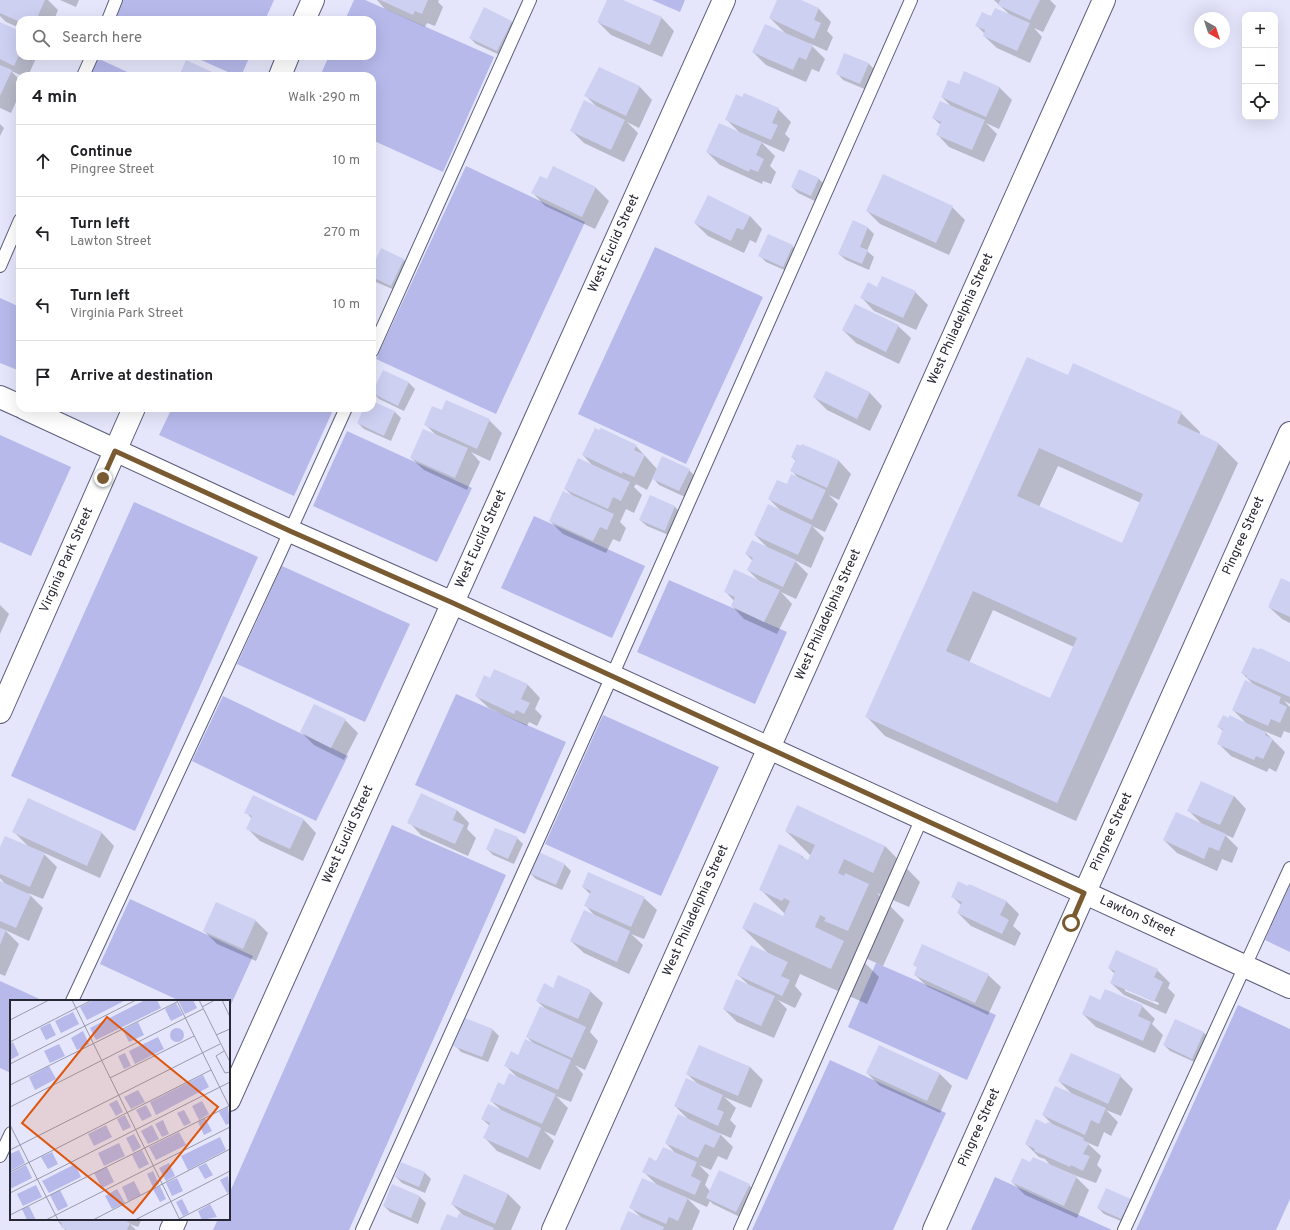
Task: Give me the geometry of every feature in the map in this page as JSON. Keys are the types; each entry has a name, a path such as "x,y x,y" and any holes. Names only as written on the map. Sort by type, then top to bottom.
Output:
{"street":[{"path":"306,16 313,0"},
{"name":"West Euclid Street","path":"230,1098 724,0"},
{"name":"West Philadelphia Street","path":"553,1230 1104,0"},
{"path":"282,72 286,60"},
{"path":"0,397 16,404"},
{"name":"Lawton Street","path":"32,412 290,531 453,603 769,747 1290,987"},
{"name":"Virginia Park Street","path":"0,712 132,412"},
{"name":"Pingree Street","path":"934,1230 1290,433"},
{"path":"171,1230 176,1220"}],"lane":[{"path":"110,16 116,0"},
{"path":"376,342 530,0"},
{"path":"362,1230 612,676 911,0"},
{"path":"85,72 90,60"},
{"path":"0,266 16,229"},
{"path":"72,1000 344,412"},
{"path":"740,1230 922,818"},
{"path":"1124,1230 1246,967 1290,868"},
{"path":"0,1156 10,1135"}],"shaded area":[{"path":"122,0 274,0 267,16 115,16"},
{"path":"354,0 365,0 494,57 443,172 376,142 376,72 322,72 327,60 376,60 376,16 347,16"},
{"path":"652,0 685,0 680,12"},
{"path":"96,60 101,60 127,72 90,72"},
{"path":"201,60 248,60 243,72 228,72"},
{"path":"466,166 585,222 496,414 376,359"},
{"path":"655,247 763,297 686,464 578,414"},
{"path":"0,298 16,305 16,369 0,363"},
{"path":"170,412 332,412 294,496 159,435"},
{"path":"347,431 472,488 437,562 313,506"},
{"path":"0,435 71,467 31,556 0,542"},
{"path":"134,502 258,557 135,831 11,776"},
{"path":"534,516 645,566 612,638 501,588"},
{"path":"282,566 410,624 365,722 237,664"},
{"path":"669,580 787,632 755,704 637,652"},
{"path":"456,694 566,742 525,834 415,785"},
{"path":"223,696 348,756 316,821 192,761"},
{"path":"603,715 719,767 661,896 545,844"},
{"path":"392,825 506,875 349,1230 213,1230 218,1220 230,1220 230,1192"},
{"path":"1290,885 1290,952 1265,940"},
{"path":"130,899 253,956 230,1007 230,1000 178,1000 100,964"},
{"path":"876,963 996,1015 967,1080 848,1027"},
{"path":"0,981 42,1000 10,1000 10,1073 0,1068"},
{"path":"1238,1005 1290,1029 1290,1199 1276,1230 1136,1230"},
{"path":"830,1060 946,1113 893,1230 752,1230"},
{"path":"995,1177 1112,1230 971,1230"}],"building":[{"path":"0,0 45,0 38,16 16,16 16,20 0,13"},
{"path":"380,0 428,0 422,14 415,11 413,15"},
{"path":"607,0 623,0 662,17 650,45 597,22"},
{"path":"777,0 801,0 819,8 814,20 821,23 814,39 769,18"},
{"path":"1000,0 1040,0 1030,20 998,5"},
{"path":"484,7 512,21 497,51 469,38"},
{"path":"995,8 1030,23 1017,51 983,36 985,30 975,26 982,12 991,16"},
{"path":"0,22 16,29 17,60 14,66 0,59"},
{"path":"765,24 813,45 806,60 799,57 793,70 752,52"},
{"path":"844,53 869,63 860,84 836,74"},
{"path":"186,60 212,72 181,72"},
{"path":"0,65 12,70 0,96"},
{"path":"599,67 640,86 626,116 584,96"},
{"path":"964,71 1000,87 986,117 941,97 948,80 959,84"},
{"path":"744,93 779,108 772,123 778,125 771,140 725,120 736,94 742,97"},
{"path":"584,100 625,120 611,150 570,131"},
{"path":"940,101 985,120 972,150 936,135 941,122 932,118"},
{"path":"719,123 762,142 756,155 764,159 758,172 750,169 749,172 706,152"},
{"path":"553,166 596,187 582,217 531,193 540,176 547,179"},
{"path":"799,169 819,178 811,196 791,187"},
{"path":"883,174 953,206 936,243 866,211"},
{"path":"708,195 750,216 743,230 737,228 731,241 694,223"},
{"path":"853,220 868,227 860,247 868,250 862,264 838,254"},
{"path":"768,234 793,245 783,267 758,256"},
{"path":"381,248 404,259 391,286 376,279 376,259"},
{"path":"882,276 916,291 903,318 860,298 868,282 877,287"},
{"path":"855,304 899,325 886,352 842,330"},
{"path":"1027,357 1068,375 1073,363 1182,412 1177,423 1219,443 1057,803 865,717","holes":["1039,448 1143,494 1122,543 1017,496","973,591 1077,638 1050,698 946,651"]},
{"path":"383,370 409,382 398,406 376,395 376,385"},
{"path":"826,371 870,392 857,419 813,397"},
{"path":"446,400 490,419 477,449 424,425 432,406 442,410"},
{"path":"376,403 395,411 384,436 357,423 362,412 376,412"},
{"path":"595,428 599,430 601,428 637,445 634,450 645,455 634,477 623,472 622,474 582,455"},
{"path":"423,429 468,448 455,478 410,458"},
{"path":"797,444 801,446 802,444 839,460 827,488 790,471 796,459 791,457"},
{"path":"662,456 690,469 679,491 652,479"},
{"path":"578,458 630,482 621,501 613,497 608,509 564,489"},
{"path":"791,474 826,490 812,520 768,499 777,480 787,484"},
{"path":"563,491 614,514 607,530 600,527 593,541 549,521"},
{"path":"650,495 675,506 665,531 639,520"},
{"path":"768,504 812,525 798,555 754,535"},
{"path":"752,540 796,560 783,587 747,570 753,558 745,554"},
{"path":"734,569 780,590 764,622 731,606 735,597 724,592"},
{"path":"1281,578 1290,582 1290,617 1268,607"},
{"path":"1253,647 1259,650 1260,648 1290,662 1290,697 1247,678 1247,676 1241,673"},
{"path":"494,669 528,684 521,699 530,703 524,714 516,710 514,714 475,696 484,675 490,678"},
{"path":"1245,680 1281,697 1279,703 1287,707 1280,723 1271,719 1268,726 1232,710"},
{"path":"314,704 346,719 331,748 300,732"},
{"path":"1223,715 1229,718 1229,715 1266,732 1265,735 1273,739 1263,759 1256,756 1254,760 1217,744 1223,729 1217,727"},
{"path":"1201,781 1234,796 1220,825 1187,811"},
{"path":"421,793 457,810 453,820 464,825 455,844 407,823"},
{"path":"253,795 304,819 290,849 246,829 252,816 244,813"},
{"path":"28,798 102,832 87,866 12,832"},
{"path":"797,805 885,846 873,873 844,859 838,873 844,876 845,873 869,884 848,931 824,921 826,918 820,915 815,927 844,941 831,969 742,928 754,902 783,916 790,901 784,898 782,901 759,890 779,844 802,855 801,857 808,860 815,845 785,831"},
{"path":"1176,812 1226,834 1219,851 1209,847 1204,859 1163,840"},
{"path":"495,828 518,837 508,859 486,849"},
{"path":"5,836 45,853 30,887 0,874 0,847"},
{"path":"539,852 565,864 556,885 529,873"},
{"path":"588,872 645,897 631,927 584,906 591,891 582,887"},
{"path":"0,881 31,895 16,928 0,921"},
{"path":"958,881 968,886 969,884 1007,901 1000,915 1009,920 1002,934 957,913 962,902 951,897"},
{"path":"216,902 256,920 243,949 203,931"},
{"path":"584,910 630,931 617,962 570,941"},
{"path":"0,928 6,930 0,945"},
{"path":"922,944 989,974 975,1003 914,975 917,967 913,965"},
{"path":"751,945 788,962 781,976 790,980 782,996 737,975"},
{"path":"1116,950 1158,969 1154,977 1163,982 1154,1002 1110,983 1115,971 1108,968"},
{"path":"558,975 591,990 578,1019 536,1001 544,983 553,988"},
{"path":"736,979 775,996 761,1026 723,1009"},
{"path":"1105,989 1143,1005 1138,1016 1151,1022 1143,1041 1082,1014 1090,995 1100,1000"},
{"path":"540,1006 586,1027 572,1058 526,1037"},
{"path":"465,1018 493,1029 482,1057 453,1046"},
{"path":"1175,1019 1204,1032 1192,1059 1163,1045"},
{"path":"525,1039 571,1060 558,1090 504,1066 511,1051 518,1055"},
{"path":"699,1045 750,1067 738,1096 686,1074"},
{"path":"879,1045 940,1073 927,1101 866,1073"},
{"path":"1071,1053 1121,1075 1108,1104 1058,1081"},
{"path":"509,1073 556,1094 542,1124 490,1101 498,1082 504,1085"},
{"path":"686,1078 723,1095 717,1109 724,1112 718,1126 674,1106"},
{"path":"1055,1086 1106,1108 1099,1124 1091,1120 1085,1135 1042,1115"},
{"path":"488,1104 541,1128 528,1158 483,1138 490,1123 481,1119"},
{"path":"678,1114 721,1134 714,1148 705,1144 698,1158 665,1143"},
{"path":"1036,1119 1046,1124 1048,1122 1084,1138 1083,1140 1089,1143 1083,1154 1090,1156 1083,1171 1071,1165 1070,1167 1034,1151 1035,1149 1025,1144"},
{"path":"663,1147 697,1162 691,1176 701,1181 695,1195 642,1172 649,1157 656,1161"},
{"path":"1033,1157 1077,1176 1064,1206 1011,1182 1022,1158 1030,1162"},
{"path":"401,1162 425,1172 419,1187 395,1177"},
{"path":"719,1170 750,1184 736,1212 706,1198"},
{"path":"464,1174 508,1194 495,1224 451,1204"},
{"path":"642,1178 688,1198 678,1221 669,1217 666,1224 629,1208"},
{"path":"392,1184 420,1196 411,1218 383,1206"},
{"path":"1106,1188 1131,1199 1121,1219 1097,1208"},
{"path":"628,1211 664,1227 663,1230 620,1230"},
{"path":"459,1213 494,1228 493,1230 440,1230 447,1214 457,1218"},
{"path":"56,1220 124,1220 130,1223 127,1230 67,1230 61,1227 62,1223"}],"route":[{"path":"103,478 115,451 769,747 1084,893 1071,923"}]}
